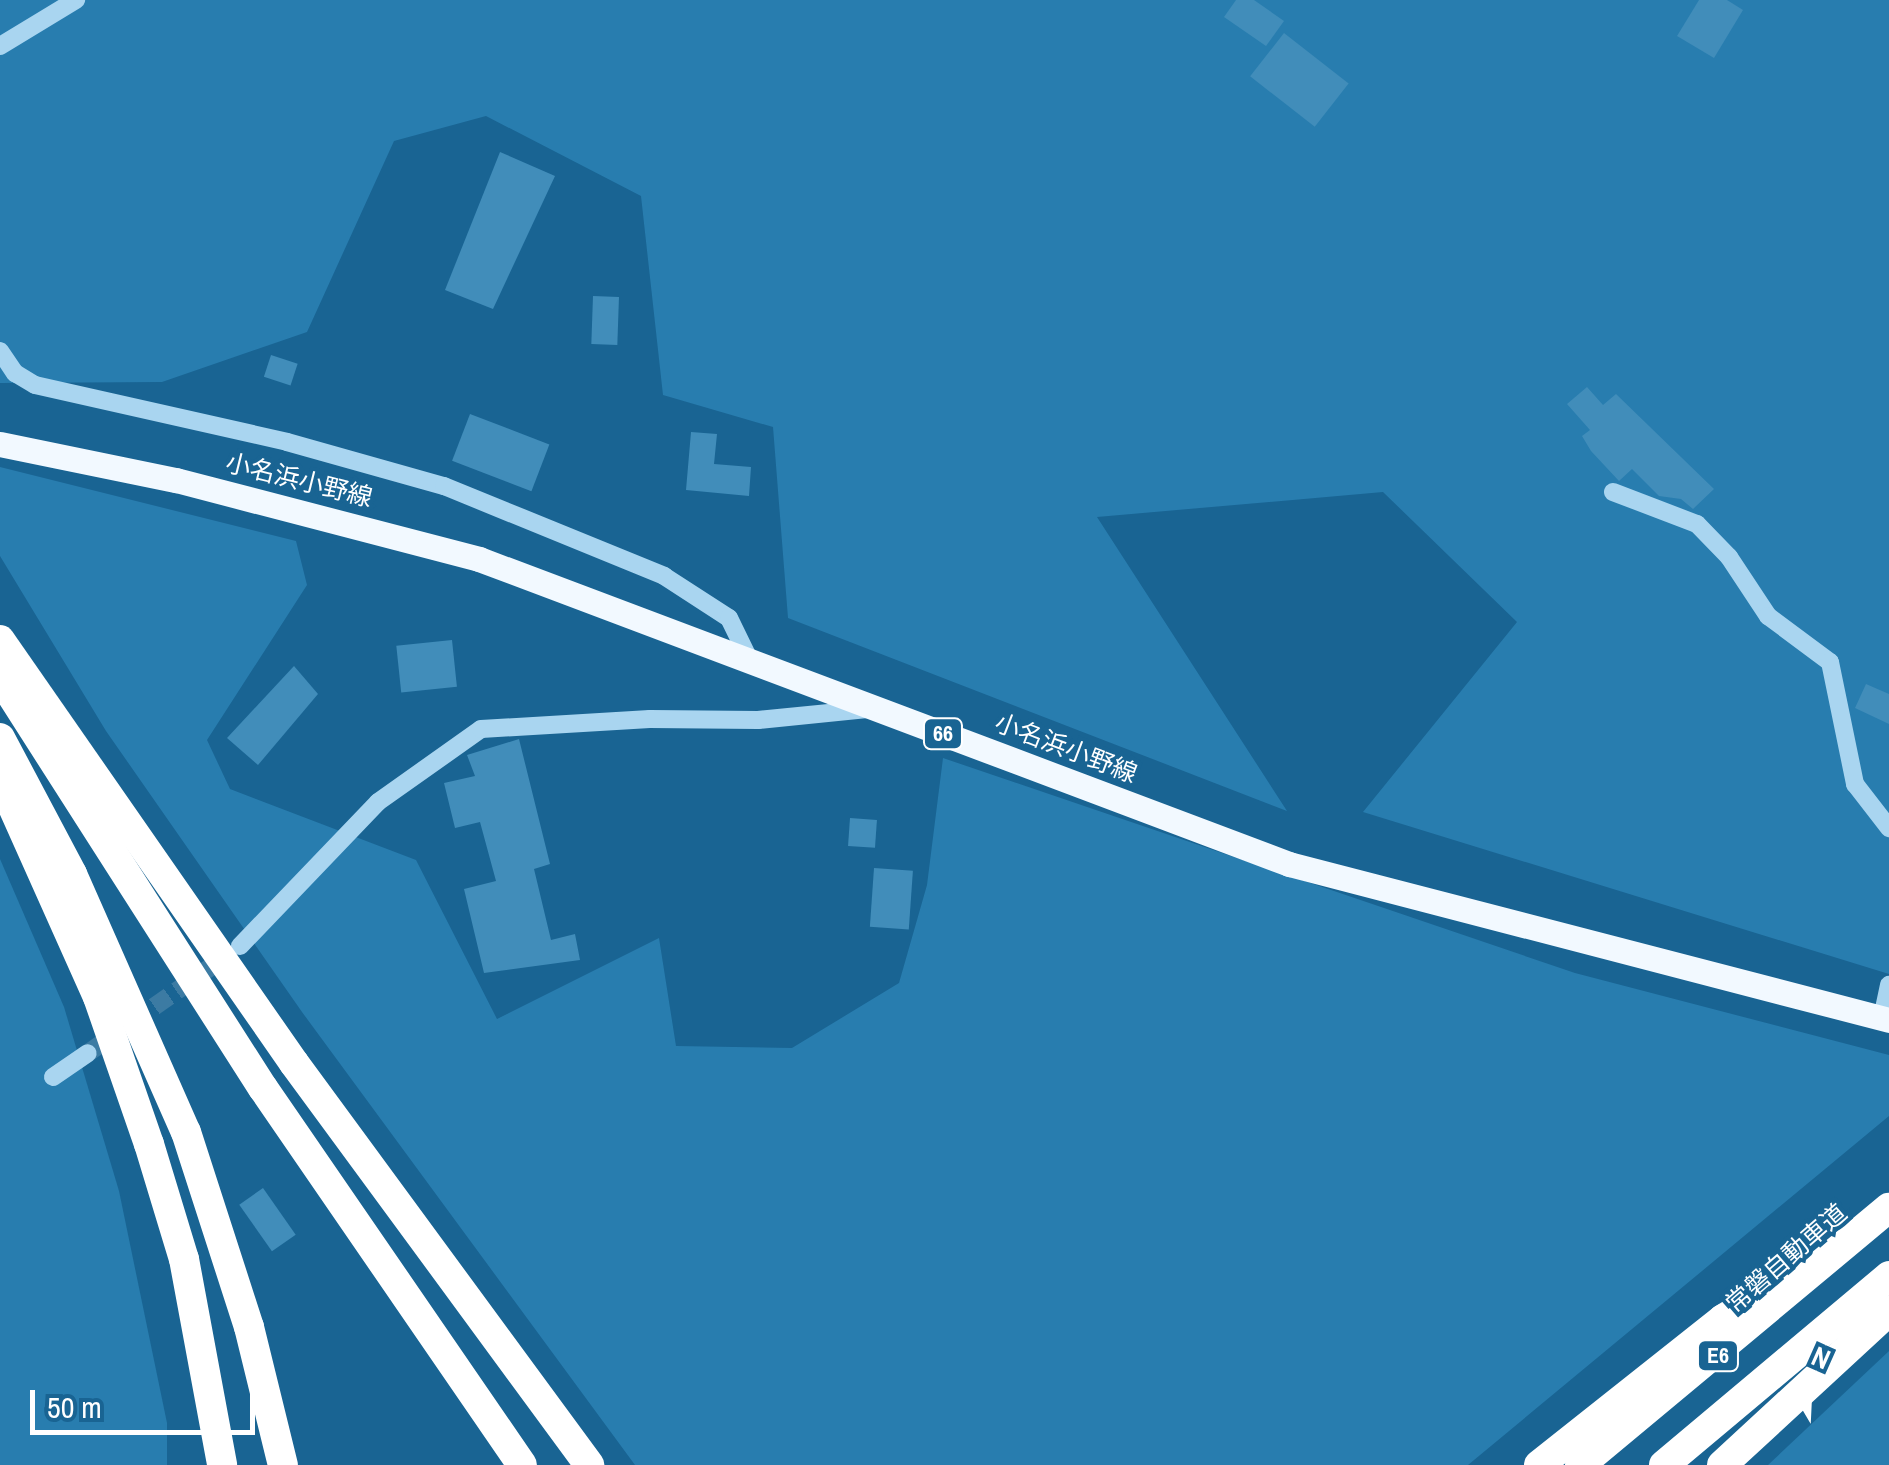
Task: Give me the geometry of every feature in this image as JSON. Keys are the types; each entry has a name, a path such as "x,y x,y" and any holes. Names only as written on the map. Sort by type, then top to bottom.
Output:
{"highway":[{"path":"0,640 294,1063 589,1465"},
{"path":"0,676 263,1088 522,1465"},
{"path":"0,738 72,874 186,1132 249,1327 283,1465"},
{"path":"0,778 98,997 149,1144 184,1259 222,1465"},
{"name":"常磐自動車道","path":"1580,1465 1889,1208"},
{"path":"1539,1465 1722,1319 1851,1242"},
{"name":"E6","path":"1664,1465 1889,1276"},
{"path":"1722,1465 1889,1312"}],"main road":[{"name":"小名浜小野線","path":"0,444 176,480 478,559 1289,864 1886,1019"}],"street":[{"path":"0,46 76,0"},
{"path":"0,351 15,373 35,385 288,442 444,486 664,576 728,618 750,661"},
{"path":"1613,492 1696,524 1729,556 1768,616 1830,662 1855,784 1889,828"},
{"path":"240,946 378,802 481,729 650,718 758,720 874,708"},
{"path":"1886,1019 1889,985"},
{"path":"53,1078 88,1053"}],"shaded area":[{"path":"0,0 1889,0 1889,974 1363,812 1517,622 1383,492 1097,517 1287,811 788,618 773,427 663,395 641,196 486,116 394,141 307,332 162,382 0,383"},
{"path":"0,467 296,541 307,585 207,740 230,789 416,860 497,1019 659,938 676,1046 792,1048 899,983 927,885 943,758 1575,973 1889,1055 1889,1116 1468,1465 635,1465 302,1012 106,731 0,556"},
{"path":"0,859 64,1007 119,1191 167,1423 167,1465 0,1465"},
{"path":"1889,1351 1889,1465 1768,1465"}],"building":[{"path":"1236,0 1254,0 1284,21 1266,46 1224,17"},
{"path":"1699,0 1727,0 1743,10 1714,58 1677,36"},
{"path":"1284,33 1349,83 1315,127 1250,76"},
{"path":"500,152 555,176 493,309 445,290"},
{"path":"593,296 619,297 617,345 591,344"},
{"path":"271,355 298,364 291,386 264,377"},
{"path":"1587,387 1603,405 1616,394 1714,489 1693,509 1681,499 1659,496 1632,469 1619,481 1591,451 1582,436 1590,430 1567,404"},
{"path":"470,414 549,444 531,491 452,461"},
{"path":"691,432 717,434 714,464 751,467 749,496 686,490"},
{"path":"452,640 457,687 401,693 396,646"},
{"path":"294,666 318,694 258,765 227,738"},
{"path":"1866,684 1889,694 1889,724 1855,708"},
{"path":"519,739 550,864 534,869 551,940 575,934 580,960 484,973 464,889 496,881 480,822 455,828 444,783 475,776 467,755"},
{"path":"850,818 877,820 875,848 848,846"},
{"path":"874,868 913,871 909,930 870,927"},
{"path":"263,1188 296,1235 272,1251 239,1205"}],"tunnel":[{"path":"88,1053 228,955"}]}
